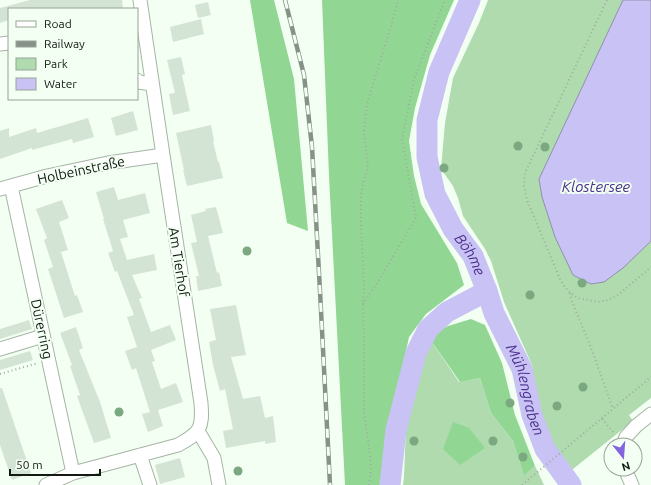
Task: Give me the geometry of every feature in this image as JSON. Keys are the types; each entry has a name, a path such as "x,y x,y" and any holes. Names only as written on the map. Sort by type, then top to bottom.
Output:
{"street":[{"name":"Am Tierhof","path":"140,0 141,35 152,84 200,403 202,418 198,430"},
{"path":"138,82 152,84"},
{"name":"Holbeinstraße","path":"6,187 47,176 108,163 162,155"},
{"name":"Dürerring","path":"6,187 43,336 73,473"},
{"path":"0,349 43,336"},
{"path":"626,437 651,414"},
{"path":"46,485 73,473 178,446 190,438 198,430 214,458 219,485"},
{"path":"140,455 150,485"}],"path":[{"path":"369,485 371,470 370,454 364,412 364,284 361,243 361,194 368,168 364,131 367,104 398,0"},
{"path":"363,305 416,218 402,139 414,80 445,0"},
{"path":"607,0 524,173 524,186 527,200 554,266 564,286 570,293 578,298 598,302 608,300 618,295 651,267"},
{"path":"570,293 571,300 593,353 613,409"},
{"path":"0,374 48,360"},
{"path":"522,485 651,377"},
{"path":"602,418 614,433"}],"green space":[{"path":"250,0 274,0 294,79 308,231 287,223"},
{"path":"322,0 454,0 430,55 415,108 409,141 414,176 421,204 457,263 464,285 426,314 409,337 390,428 384,485 345,485 329,176"},
{"path":"488,0 651,0 651,398 629,415 633,421 613,437 603,437 603,445 568,473 551,442 538,412 532,365 504,302 491,261 485,249 463,216 453,186 441,169 445,123 453,78 479,23"},
{"path":"471,319 485,325 502,363 515,415 535,466 524,475 513,441 491,413 480,378 460,382 430,339 432,334 448,326"},
{"path":"430,339 459,382 480,378 491,413 513,441 524,474 535,466 544,485 403,485 406,427 424,355"},
{"path":"453,422 469,428 485,448 460,465 443,449"}],"water":[{"name":"Klostersee","path":"623,0 651,0 651,241 623,268 604,282 591,284 573,275 555,237 542,197 539,179"}],"building":[{"path":"30,0 122,0 123,8 8,8 8,20 0,23 0,8"},
{"path":"208,2 211,15 198,18 195,5"},
{"path":"201,19 204,34 173,42 170,27"},
{"path":"181,57 185,74 182,75 190,111 173,115 169,94 175,93 167,60"},
{"path":"133,111 138,130 116,136 111,118"},
{"path":"88,118 94,137 73,143 72,139 32,150 32,148 0,159 0,131 9,128 9,137 36,128 37,133"},
{"path":"211,125 213,141 223,178 187,186 176,133"},
{"path":"114,187 118,200 145,193 150,213 123,220 128,237 120,239 127,260 154,254 157,270 132,275 142,298 139,299 151,332 170,325 176,340 151,350 155,361 152,362 161,389 176,383 183,402 158,410 163,426 148,432 142,414 150,412 136,368 132,370 125,351 137,347 127,317 134,315 117,271 115,272 108,253 113,251 96,192"},
{"path":"62,200 69,218 59,222 68,250 61,252 75,296 77,295 83,312 64,318 48,269 53,267 44,240 47,238 36,209"},
{"path":"216,207 223,233 208,236 217,273 219,272 222,286 198,291 196,276 199,276 191,243 197,242 191,215 206,211 205,209"},
{"path":"236,305 246,355 231,357 243,399 260,396 265,418 273,416 276,442 265,444 265,441 226,448 223,431 233,429 225,389 220,391 213,365 209,342 216,340 210,309"},
{"path":"29,320 32,329 0,339 0,329"},
{"path":"76,327 83,348 79,350 100,402 111,438 94,443 77,396 80,395 70,366 72,365 60,333"},
{"path":"30,351 33,360 0,370 0,360"},
{"path":"0,388 2,388 31,473 12,480 0,445"},
{"path":"180,458 185,477 160,484 155,465"}],"waterway":[{"name":"Böhme","path":"470,0 439,72 427,120 427,157 435,194 453,229 473,256 494,313 522,369 532,415 545,449 571,485"},
{"name":"Böhme","path":"390,485 396,430 416,353 428,329 447,312 487,291"}],"railway":[{"path":"285,0 304,75 312,147 330,485"}],"water label":[{"name":"Mühlengraben","path":"525,390"}]}
